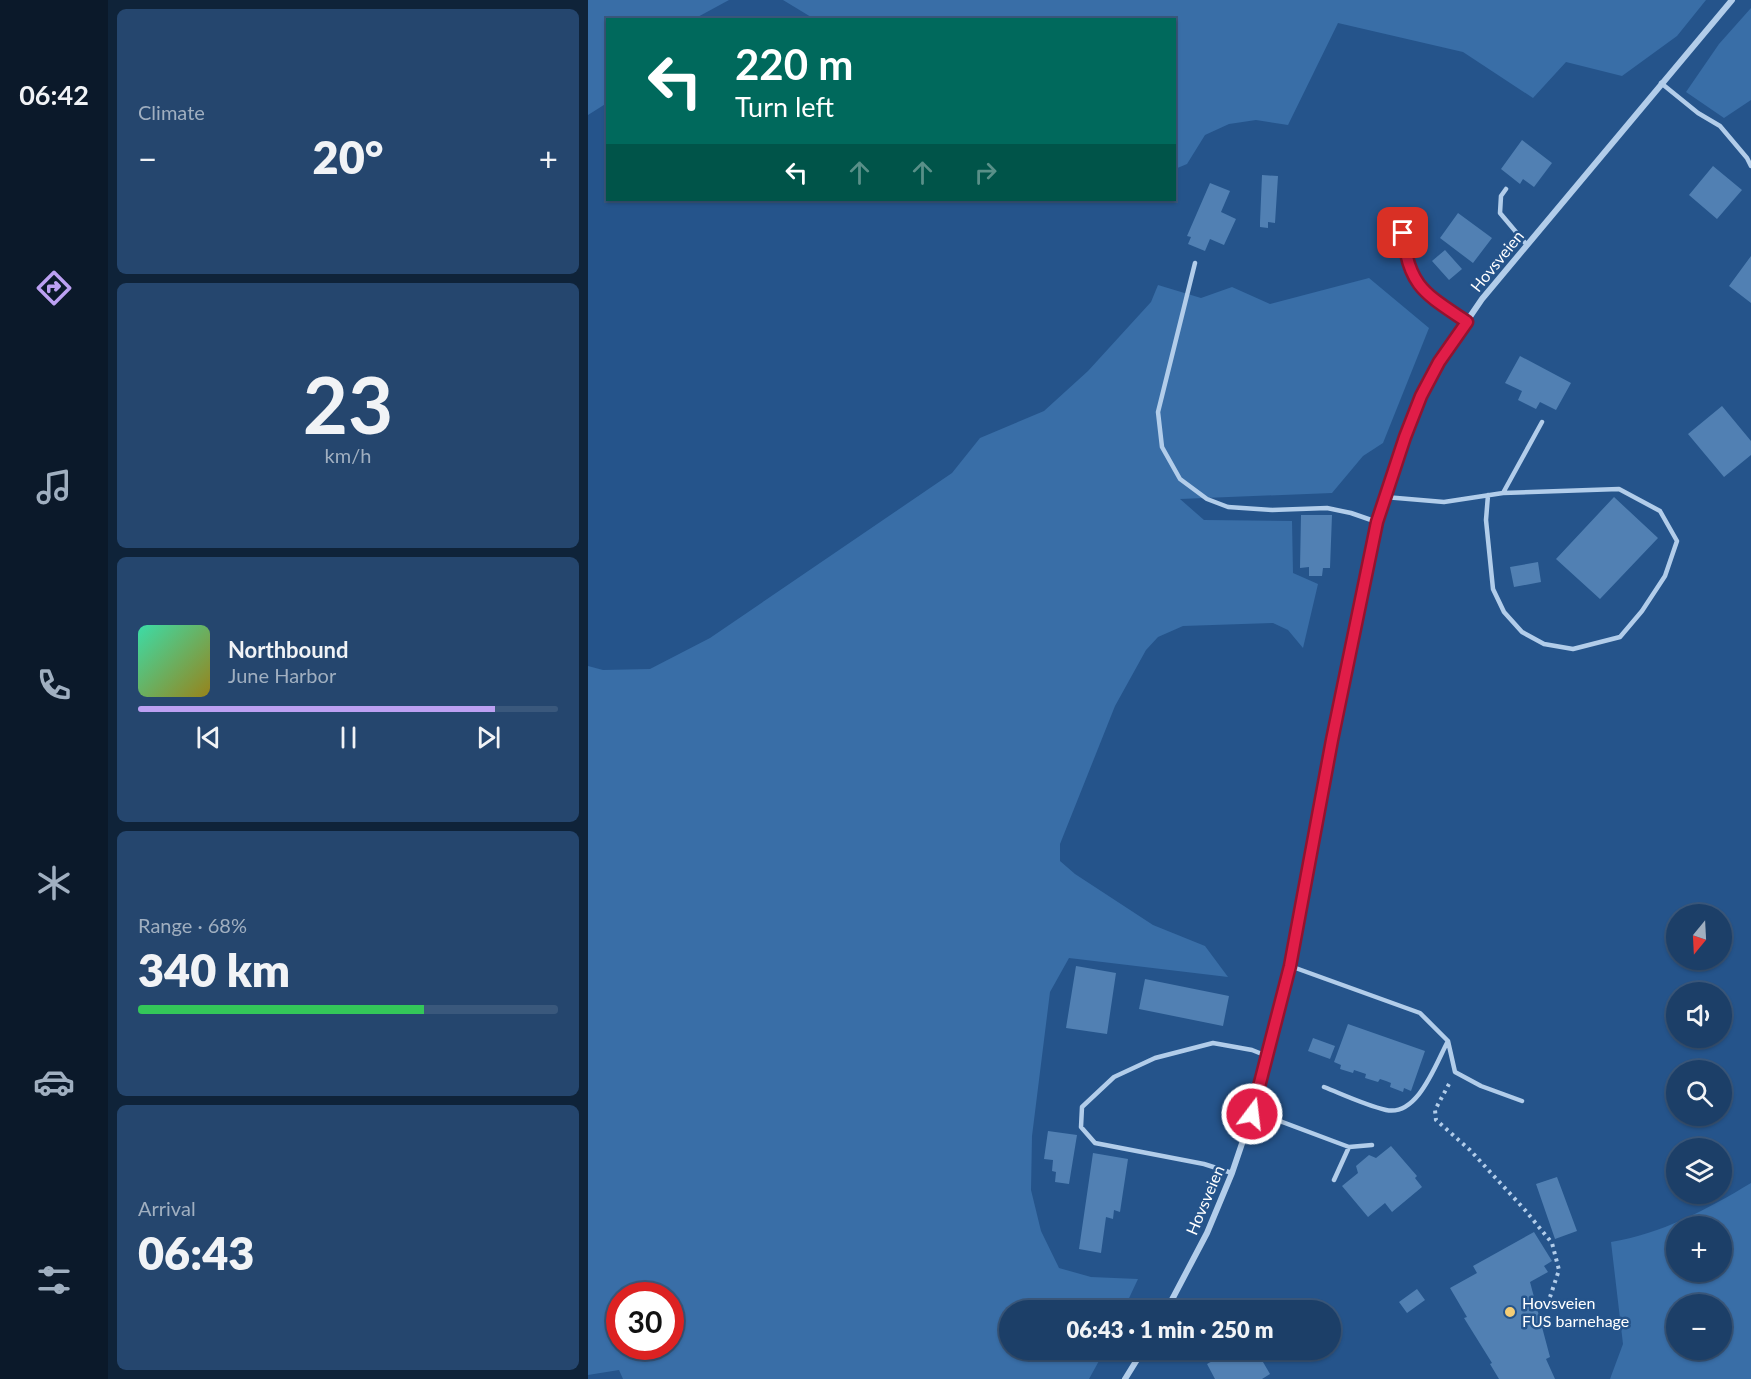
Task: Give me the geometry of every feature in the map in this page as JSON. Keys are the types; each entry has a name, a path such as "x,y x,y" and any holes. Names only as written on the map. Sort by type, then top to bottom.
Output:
{"street":[{"name":"Hovsveien","path":"1172,1300 1207,1233 1232,1173 1253,1111 1290,966 1332,740 1377,522 1421,396 1439,362 1482,299 1732,0"},
{"path":"1125,1379 1137,1360"}],"lane":[{"path":"1662,83 1698,113 1720,126 1748,158 1751,166"},
{"path":"1506,189 1501,196 1500,213 1527,246"},
{"path":"1401,219 1404,248 1413,276 1427,294 1467,322"},
{"path":"1195,262 1158,412 1162,447 1180,479 1207,499 1228,507 1272,510 1327,508 1377,522"},
{"path":"1503,493 1542,422"},
{"path":"1384,497 1444,502 1488,495 1503,493 1619,489 1660,511 1677,541 1665,576 1642,611 1620,637 1573,649 1544,644 1522,632 1504,612 1493,589 1486,519 1488,495"},
{"path":"1290,966 1420,1012 1448,1041 1455,1072 1481,1086 1522,1101"},
{"path":"1324,1087 1389,1111 1406,1108 1420,1094 1448,1041"},
{"path":"1232,1173 1204,1164 1095,1143 1081,1127 1082,1107 1113,1077 1155,1058 1213,1043 1252,1050 1268,1056"},
{"path":"1253,1111 1349,1147 1372,1145"},
{"path":"1334,1180 1349,1147"}],"path":[{"path":"1455,1072 1435,1110 1436,1120 1470,1149 1552,1243 1559,1270 1550,1297"}],"shaded area":[{"path":"588,0 729,0 696,18 606,18 606,104 588,115"},
{"path":"783,0 1706,0 1677,36 1622,76 1566,62 1533,98 1463,52 1338,23 1288,125 1256,120 1229,124 1205,135 1187,164 1176,169 1176,18 813,18"},
{"path":"1751,8 1751,100 1724,118 1686,92 1719,44"},
{"path":"1369,278 1429,328 1383,443 1363,456 1332,493 1180,499 1204,520 1292,521 1293,573 1318,584 1303,648 1288,630 1273,623 1183,626 1158,637 1146,650 1115,706 1060,844 1060,861 1075,874 1153,925 1205,946 1228,977 1069,958 1050,992 1032,1136 1031,1190 1041,1231 1059,1268 1091,1277 1138,1279 1128,1300 999,1300 999,1360 1099,1360 1089,1379 623,1379 619,1370 588,1375 588,666 603,670 650,669 710,638 952,473 980,438 1044,411 1088,371 1151,302 1158,285 1201,298 1232,287 1270,304"},
{"path":"1751,1183 1751,1379 1610,1379 1623,1344 1611,1242 1666,1227 1666,1282 1732,1282 1732,1216 1690,1216 1714,1204 1732,1204 1732,1195"}],"building":[{"path":"1522,140 1552,163 1534,187 1523,179 1520,184 1501,169"},
{"path":"1713,166 1742,190 1717,219 1689,195"},
{"path":"1262,175 1278,176 1275,223 1268,222 1268,228 1260,227"},
{"path":"1210,183 1230,191 1221,212 1236,219 1224,245 1210,239 1205,251 1188,244 1191,237 1187,236"},
{"path":"1458,213 1492,238 1473,263 1440,238"},
{"path":"1445,250 1462,269 1449,280 1432,261"},
{"path":"1751,256 1751,303 1729,286"},
{"path":"1520,356 1571,383 1556,410 1540,402 1536,409 1518,400 1522,391 1505,383"},
{"path":"1722,406 1751,441 1751,455 1724,477 1688,434"},
{"path":"1614,497 1658,538 1600,599 1556,559"},
{"path":"1301,515 1332,515 1330,568 1323,568 1322,576 1309,576 1309,567 1300,568"},
{"path":"1538,562 1541,582 1514,587 1510,567"},
{"path":"1076,966 1116,973 1107,1034 1066,1028"},
{"path":"1145,979 1229,996 1223,1026 1139,1009"},
{"path":"1348,1024 1425,1051 1411,1091 1404,1088 1403,1092 1390,1087 1391,1083 1386,1081 1380,1079 1378,1082 1365,1078 1366,1074 1340,1069 1341,1065 1334,1062"},
{"path":"1313,1038 1335,1046 1330,1059 1308,1051"},
{"path":"1048,1131 1077,1135 1069,1184 1055,1182 1056,1172 1052,1171 1053,1160 1044,1159"},
{"path":"1391,1146 1417,1176 1415,1178 1422,1187 1392,1212 1385,1203 1368,1217 1342,1186 1358,1173 1356,1166 1369,1155 1376,1158"},
{"path":"1093,1153 1128,1159 1120,1212 1114,1210 1113,1219 1106,1217 1101,1253 1079,1249"},
{"path":"1557,1177 1577,1231 1555,1239 1536,1184"},
{"path":"1534,1232 1552,1261 1544,1266 1548,1272 1530,1282 1550,1357 1546,1359 1555,1379 1499,1379 1490,1364 1492,1363 1464,1318 1467,1317 1450,1288 1477,1273 1473,1266"},
{"path":"1417,1289 1425,1300 1407,1313 1399,1302"},
{"path":"1214,1360 1262,1360 1270,1374 1262,1379 1215,1379 1207,1364"}],"place":[{"name":"Hovsveien FUS barnehage","path":"1510,1312"}],"route":[{"path":"1252,1114 1290,966 1332,740 1377,522 1421,396 1439,362 1467,322 1427,294 1413,276 1404,248 1403,233"}]}
